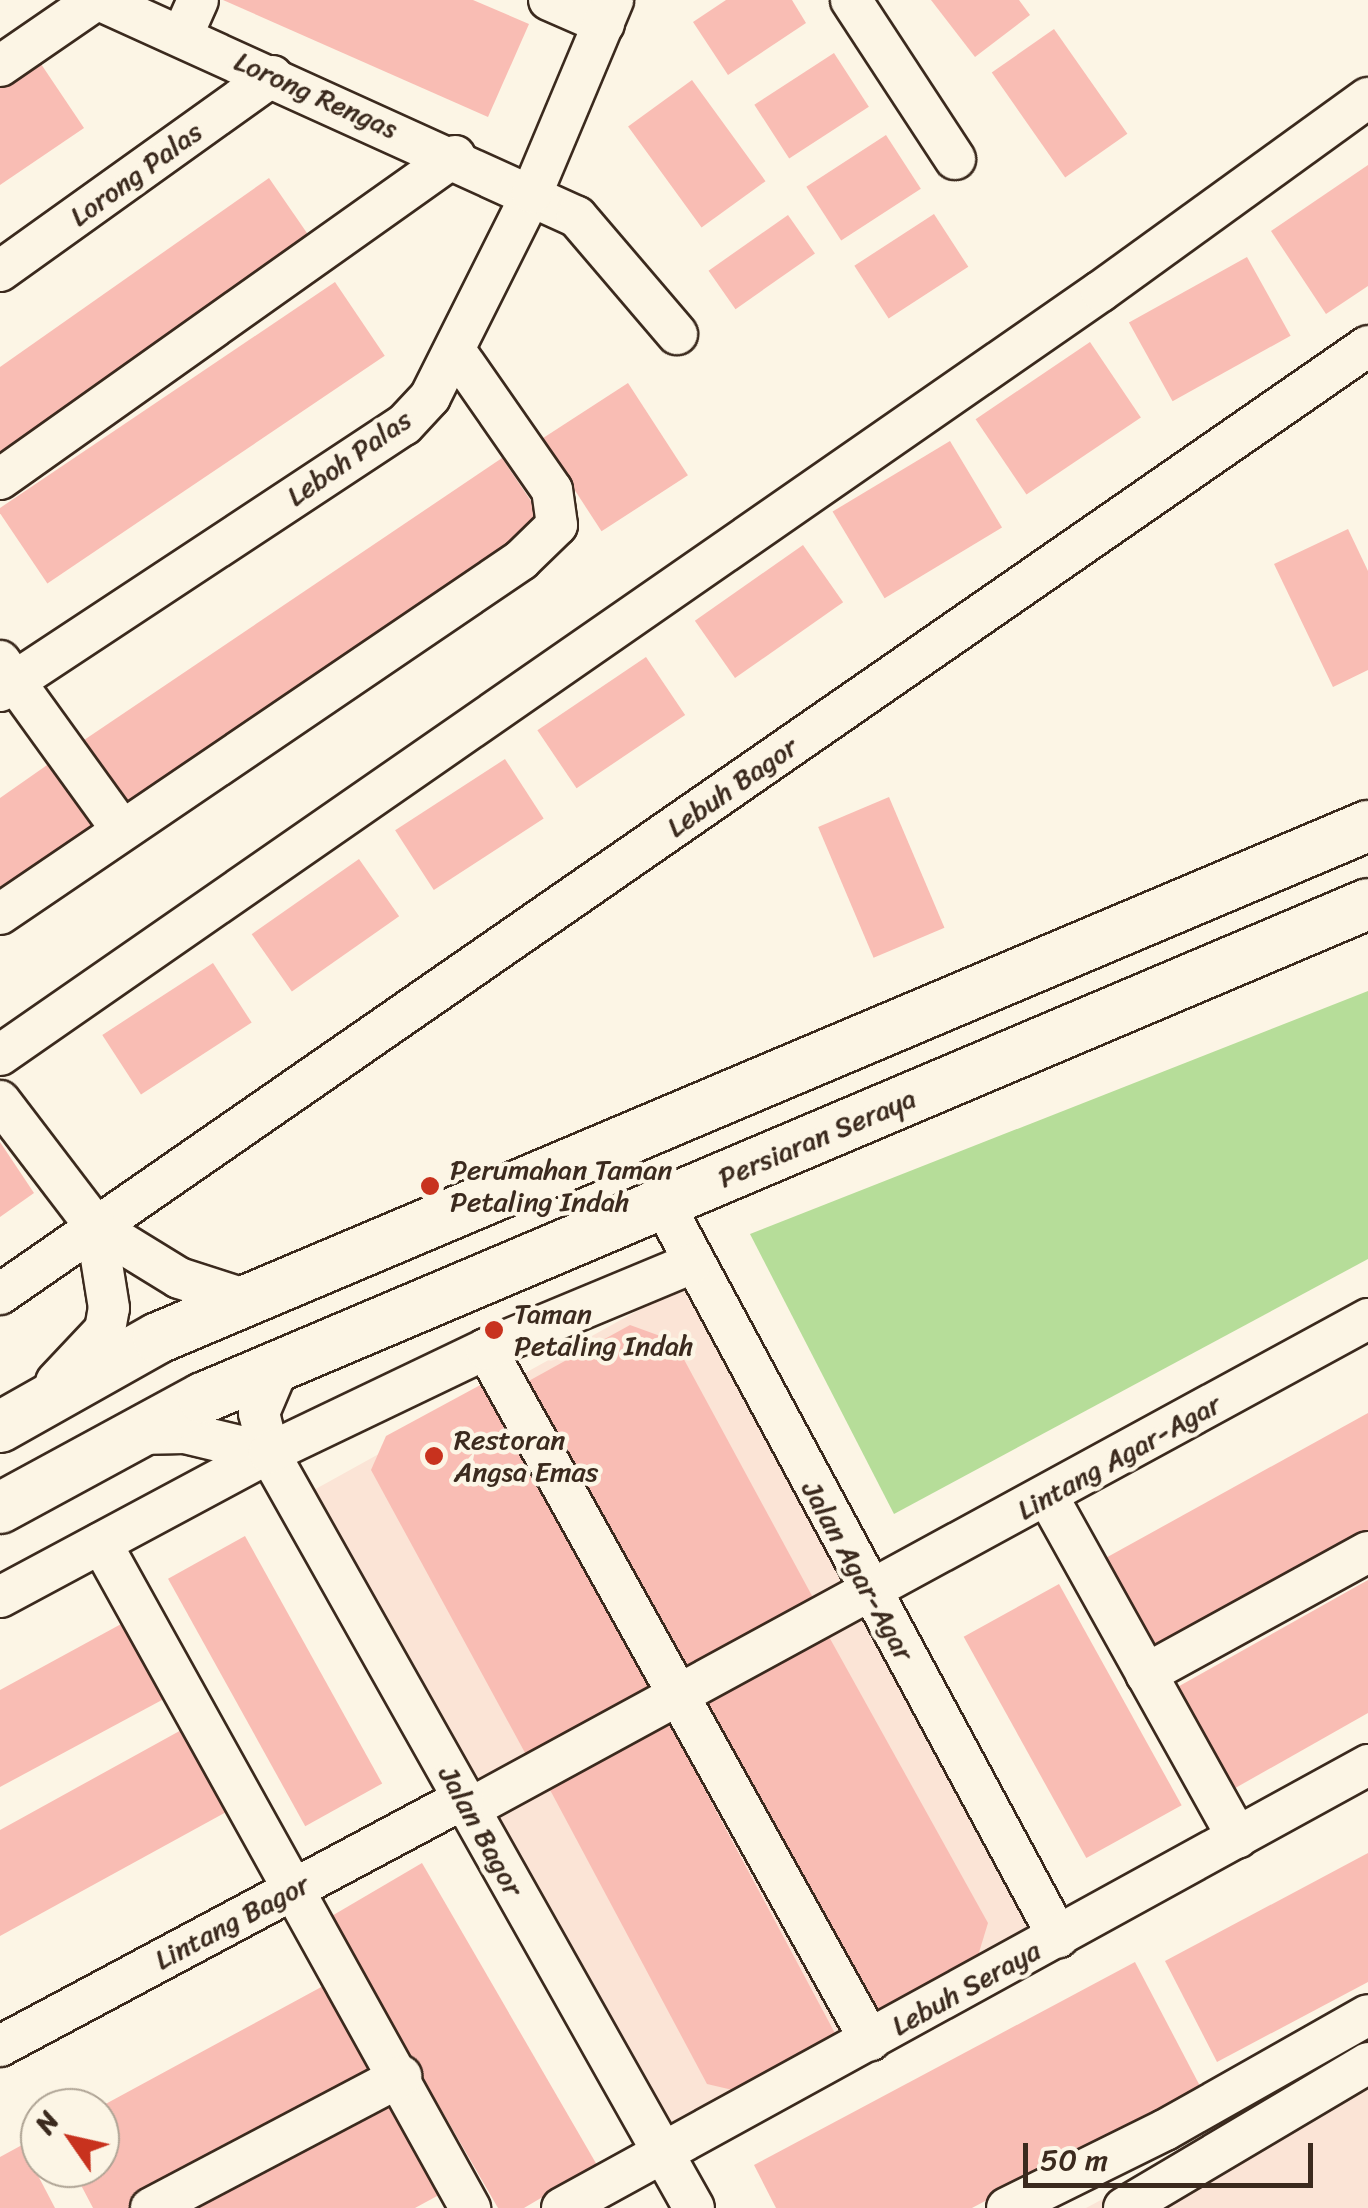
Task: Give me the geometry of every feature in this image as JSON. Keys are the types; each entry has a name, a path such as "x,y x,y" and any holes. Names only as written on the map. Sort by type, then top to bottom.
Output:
{"main road":[{"path":"10,1421 158,1338 1368,826"},
{"name":"Persiaran Seraya","path":"0,1508 138,1434 279,1366 1360,916"}],"street":[{"name":"Lorong Rengas","path":"97,0 190,18 272,76 455,156 577,216 677,334"},
{"path":"0,66 97,0"},
{"path":"549,0 608,12"},
{"path":"850,0 954,159"},
{"name":"Leboh Palas","path":"5,677 404,425 456,352 532,192 608,12"},
{"name":"Lorong Palas","path":"0,271 272,76"},
{"path":"0,1055 1368,98"},
{"path":"0,479 455,156"},
{"name":"Lebuh Bagor","path":"0,1294 1368,346"},
{"path":"0,914 522,560 557,525 552,490 456,352"},
{"path":"5,677 122,830"},
{"path":"0,1101 96,1227 179,1278 247,1300"},
{"name":"Jalan Agar-Agar","path":"663,1203 690,1264 1058,1938"},
{"path":"10,1421 104,1330 109,1308 96,1227"},
{"path":"0,1597 268,1453 486,1349 690,1264"},
{"name":"Lintang Agar-Agar","path":"680,1697 871,1596 1368,1319"},
{"path":"486,1349 870,2040"},
{"name":"Jalan Bagor","path":"279,1366 259,1414 268,1453 694,2208"},
{"path":"138,1434 212,1437 268,1453"},
{"path":"1048,1497 1238,1838"},
{"path":"102,1543 297,1887 470,2208"},
{"path":"1146,1674 1368,1552"},
{"name":"Lintang Bagor","path":"0,2046 297,1887 680,1697"},
{"name":"Lebuh Seraya","path":"562,2208 1368,1766"},
{"path":"1008,2208 1164,2130 1368,2014"},
{"path":"1147,2204 1368,2063"},
{"path":"150,2208 401,2076"}],"shaded area":[{"path":"682,1286 1040,1931 669,2137 311,1492"},
{"path":"1368,2057 1368,2208 1086,2208"}],"green space":[{"path":"1368,991 1368,1259 894,1514 750,1234"}],"building":[{"path":"223,0 473,0 529,24 488,117"},
{"path":"726,0 792,0 806,23 728,75 693,22"},
{"path":"931,0 1019,0 1030,15 975,57"},
{"path":"1054,29 1127,134 1065,177 992,73"},
{"path":"834,53 869,107 789,158 754,105"},
{"path":"39,61 84,128 0,185 0,87"},
{"path":"692,80 765,181 702,228 628,126"},
{"path":"886,135 921,189 841,240 806,187"},
{"path":"1368,165 1368,286 1326,314 1271,231"},
{"path":"269,178 318,249 0,473 0,367"},
{"path":"934,214 968,267 889,319 854,266"},
{"path":"788,215 815,254 736,309 709,271"},
{"path":"1247,257 1291,336 1173,401 1129,322"},
{"path":"335,282 385,356 47,583 0,508"},
{"path":"1090,342 1141,417 1026,495 976,419"},
{"path":"628,383 688,475 602,531 542,439"},
{"path":"950,441 1002,528 885,598 833,512"},
{"path":"502,458 548,526 126,811 80,743"},
{"path":"1348,529 1368,571 1368,670 1333,687 1274,564"},
{"path":"803,545 843,602 735,678 695,621"},
{"path":"646,657 685,715 577,788 537,730"},
{"path":"505,759 544,819 434,890 395,830"},
{"path":"50,763 96,830 0,897 0,798"},
{"path":"889,797 944,928 874,958 818,827"},
{"path":"359,859 399,916 292,991 252,934"},
{"path":"213,963 252,1023 141,1094 102,1035"},
{"path":"0,1142 34,1193 0,1217"},
{"path":"630,1325 674,1341 817,1605 686,1678 525,1383"},
{"path":"484,1383 653,1694 530,1762 371,1470 386,1436"},
{"path":"1368,1413 1368,1541 1156,1659 1102,1560"},
{"path":"245,1536 382,1784 305,1826 168,1579"},
{"path":"1368,1580 1368,1713 1230,1791 1174,1689"},
{"path":"1059,1584 1182,1805 1086,1858 964,1637"},
{"path":"134,1617 175,1693 0,1787 0,1690"},
{"path":"828,1635 988,1923 977,1959 875,2016 703,1704"},
{"path":"194,1723 239,1805 0,1936 0,1830"},
{"path":"669,1723 837,2037 737,2091 707,2084 549,1788"},
{"path":"1368,1853 1368,1982 1217,2062 1165,1961"},
{"path":"422,1863 597,2165 524,2208 498,2208 330,1917"},
{"path":"1135,1962 1200,2086 972,2208 776,2208 754,2165"},
{"path":"336,1979 386,2073 136,2208 93,2208 82,2188 120,2188 120,2096"},
{"path":"400,2097 450,2189 415,2208 197,2208"},
{"path":"20,2146 20,2188 45,2188 55,2208 0,2208 0,2157"}],"place":[{"name":"Perumahan Taman Petaling Indah","path":"430,1186"},
{"name":"Taman Petaling Indah","path":"494,1330"},
{"name":"Restoran Angsa Emas","path":"434,1456"}]}
